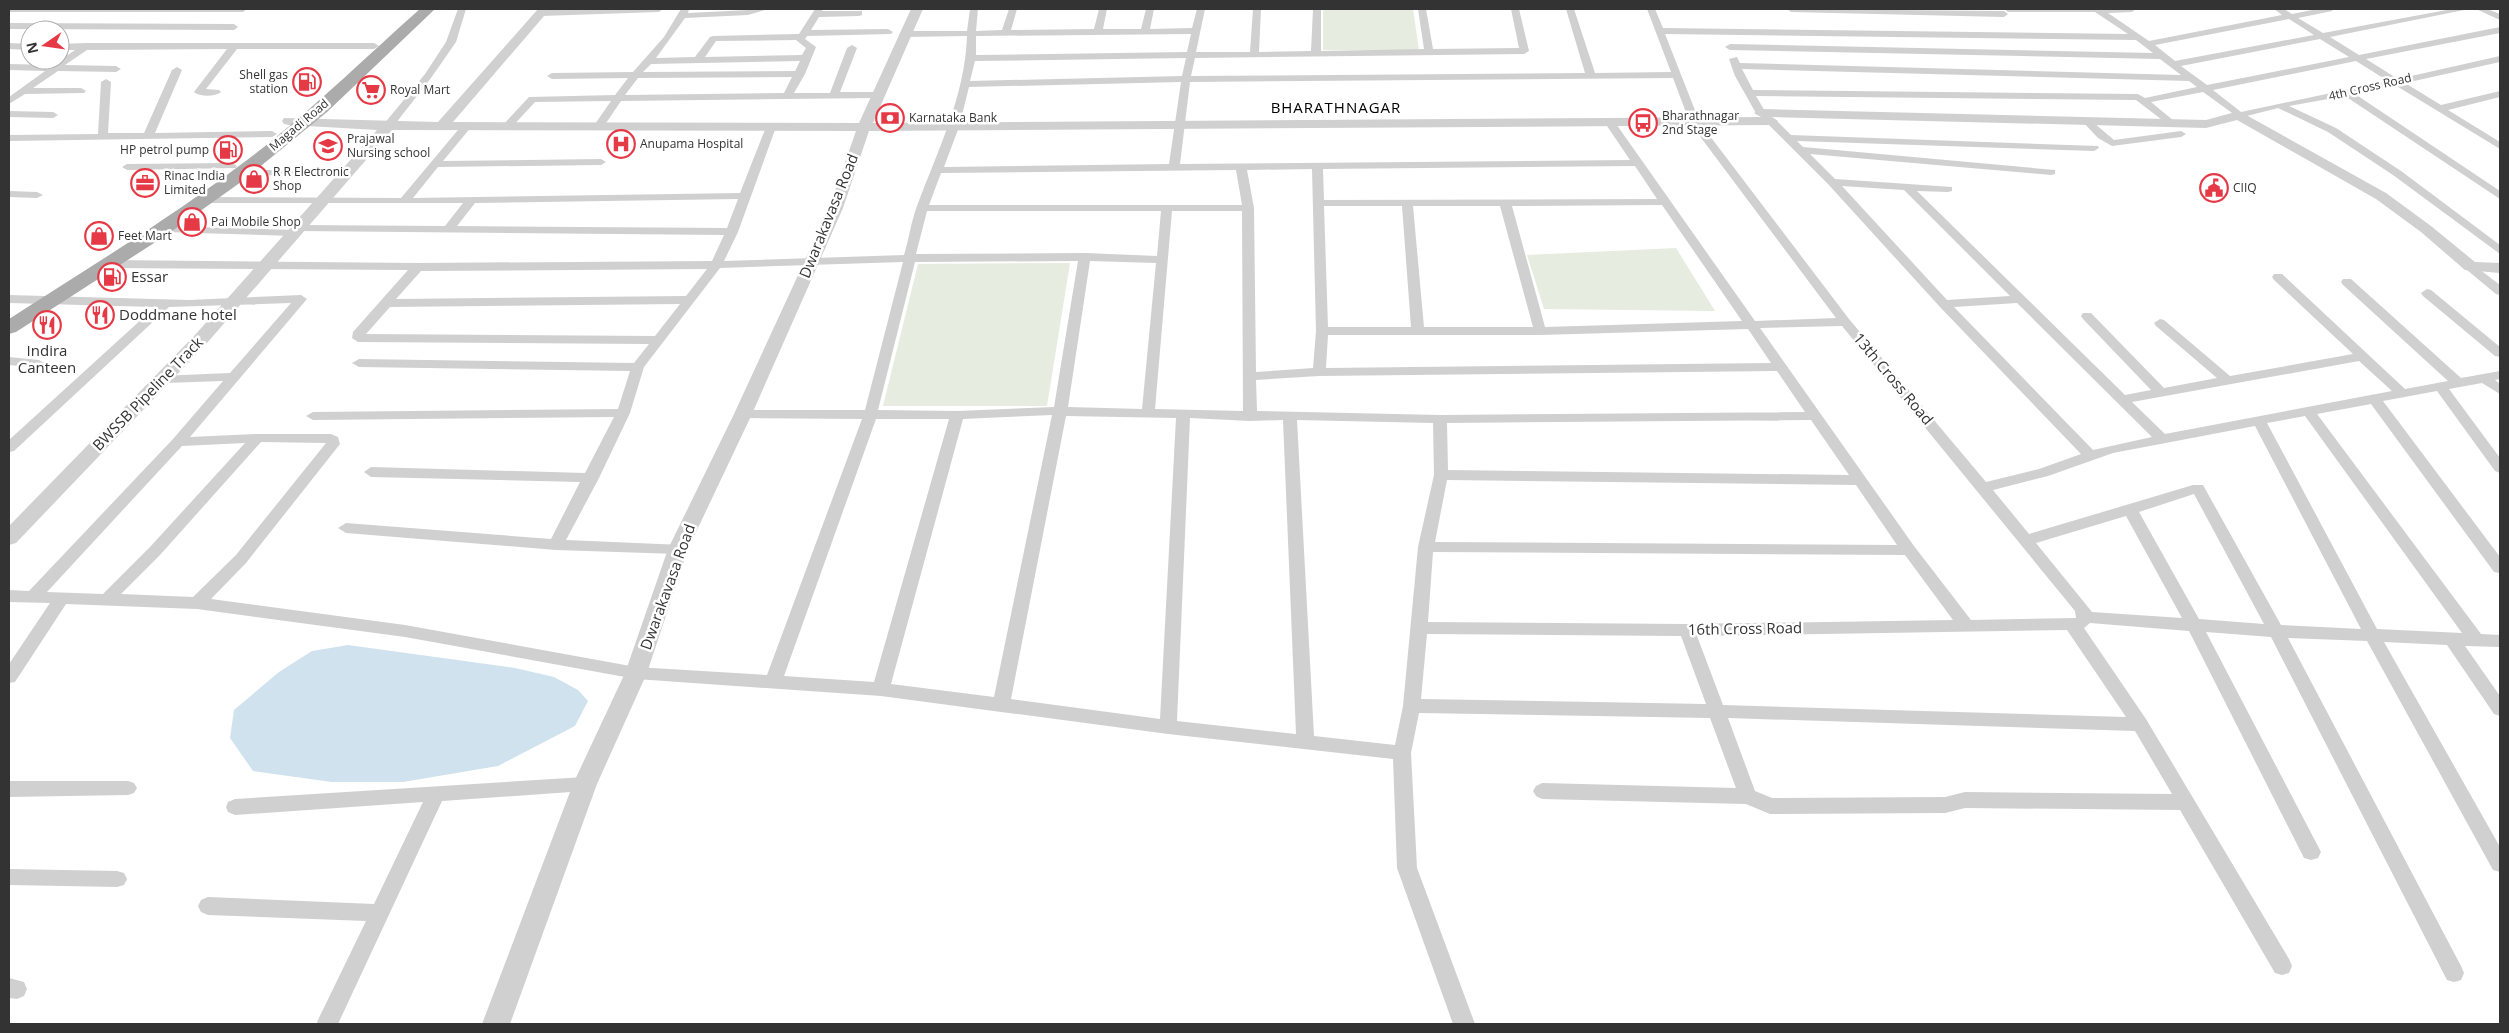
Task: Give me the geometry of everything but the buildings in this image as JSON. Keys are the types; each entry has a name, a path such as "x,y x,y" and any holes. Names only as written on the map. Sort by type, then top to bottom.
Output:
{"main road":[{"name":"Magadi Road","path":"9,328 162,229 202,200 272,134 297,121 413,9"},
{"name":"Magadi Road","path":"9,315 153,225 236,169 297,121 428,9"}],"street":[{"path":"9,9 243,9"},
{"path":"70,57 137,9"},
{"name":"BWSSB Pipeline Track","path":"9,538 165,379 388,126 428,76 451,42 462,9"},
{"path":"442,126 542,11 659,9"},
{"path":"598,127 617,98 648,61 664,46 683,12 764,9"},
{"name":"Dwarakavasa Road","path":"496,1024 585,784 636,673 678,549 743,414 836,208 864,127 916,9"},
{"path":"773,682 871,413 922,208 939,170 954,127 965,84 971,58 972,15 974,9"},
{"path":"1006,32 1013,9"},
{"path":"1098,32 1103,9"},
{"path":"1145,31 1150,9"},
{"path":"1174,166 1186,79 1201,9"},
{"path":"1254,54 1257,9"},
{"path":"1316,53 1317,9"},
{"path":"1422,9 1429,52"},
{"path":"1515,9 1528,63"},
{"path":"1570,9 1590,76"},
{"path":"1642,9 1651,9"},
{"name":"13th Cross Road","path":"1651,9 1695,123 1845,322 2082,608 2079,621 2282,966"},
{"path":"1790,9 1843,21 2054,37 2138,37"},
{"path":"2097,9 2138,37 2160,56 2174,64 2188,78 2239,115 2381,196 2426,229 2500,291"},
{"path":"1658,31 1724,32 1843,21 2006,11 2132,9"},
{"path":"2278,9 2500,146"},
{"path":"2147,44 2329,9"},
{"path":"2174,64 2325,37 2465,9"},
{"path":"2480,9 2500,17"},
{"path":"787,97 800,74 811,47 800,40 817,12 859,13"},
{"path":"9,26 111,28 234,27"},
{"path":"1749,93 2141,99 2205,90 2500,30"},
{"path":"904,34 1196,31"},
{"path":"698,60 713,39 718,38 888,32"},
{"path":"1724,32 1736,66 1749,93 1766,117 1790,138 1944,304 2090,455"},
{"path":"2054,37 2074,56 2141,99 2170,123"},
{"path":"70,47 233,48 374,46"},
{"path":"1730,47 2074,56 2160,56"},
{"path":"216,92 199,92 233,48"},
{"path":"834,96 852,48"},
{"path":"971,58 1429,52 1528,63 1590,76 1676,75"},
{"path":"648,61 806,58"},
{"name":"4th Cross Road","path":"2239,115 2500,59"},
{"path":"965,84 1186,79 1528,63"},
{"path":"1736,66 2188,78"},
{"path":"70,67 116,69"},
{"path":"9,101 52,70"},
{"path":"148,136 177,70"},
{"path":"552,76 800,74"},
{"path":"104,136 106,82"},
{"path":"9,91 81,91"},
{"path":"2347,93 2500,196"},
{"path":"2439,109 2500,94"},
{"path":"507,126 532,99 877,95"},
{"path":"2279,105 2332,130 2397,173 2500,250"},
{"path":"9,114 53,115"},
{"path":"297,121 388,126 954,127 1695,123 1766,117 2206,124 2239,115"},
{"path":"2088,121 2102,136 2112,143 2181,134"},
{"path":"1610,123 1862,480 1909,550 1966,625"},
{"path":"404,201 467,126"},
{"path":"556,545 624,413 638,366 716,265 732,232 771,127"},
{"path":"9,138 272,134"},
{"path":"1790,138 2094,148"},
{"path":"1800,150 2050,172"},
{"path":"436,164 601,162"},
{"path":"939,170 1174,166 1639,163"},
{"path":"1317,165 1322,331 1319,372"},
{"path":"127,167 347,173"},
{"path":"1241,167 1248,208 1250,417"},
{"path":"1832,182 1948,189"},
{"path":"1908,187 2162,438"},
{"path":"9,194 37,195"},
{"path":"202,200 470,202 744,196"},
{"path":"448,230 470,202"},
{"path":"1407,202 1418,331"},
{"path":"1505,202 1540,331"},
{"path":"1317,204 1667,202"},
{"path":"922,208 1248,208"},
{"path":"1148,414 1167,208"},
{"path":"162,229 732,232"},
{"path":"108,264 418,268 716,265 911,258 1085,257 1163,260"},
{"path":"1001,706 1060,412 1085,257"},
{"path":"2472,267 2500,268"},
{"path":"418,268 358,335 358,338 659,340"},
{"path":"2278,277 2360,357 2402,394"},
{"path":"2347,282 2459,384"},
{"path":"2427,293 2500,352"},
{"path":"9,299 165,304 301,299 178,442 34,596"},
{"path":"1944,304 2020,299"},
{"path":"388,303 690,300"},
{"path":"9,448 165,304"},
{"path":"2087,316 2160,392"},
{"path":"1322,331 1540,331 1752,323 1845,322"},
{"path":"2160,323 2226,380"},
{"path":"2122,398 2360,357"},
{"path":"9,361 39,364"},
{"path":"359,364 638,366"},
{"path":"1250,376 1319,372 1782,367"},
{"path":"1982,488 2043,473 2090,455 2162,438 2500,375"},
{"path":"165,379 235,377"},
{"path":"2484,378 2500,390"},
{"path":"2440,386 2500,468"},
{"path":"2374,399 2500,568"},
{"path":"743,414 871,413 957,415 1060,412 1183,416 1440,419 1816,416"},
{"path":"2309,412 2476,640"},
{"path":"313,416 624,413"},
{"path":"881,689 957,415"},
{"path":"1168,727 1183,416"},
{"path":"1290,417 1306,742"},
{"path":"1440,419 1441,475 1426,547 1412,706 1402,753 1407,868 1464,1024"},
{"path":"2259,421 2372,635 2500,864"},
{"path":"178,442 257,438 331,438 333,444 241,558 197,603"},
{"path":"107,599 155,551 257,438"},
{"path":"371,472 592,478"},
{"path":"1441,475 1862,480"},
{"path":"2027,540 2198,488 2276,631 2454,973"},
{"path":"2130,510 2195,626 2311,852"},
{"path":"346,528 556,545 678,549"},
{"path":"1426,547 1909,550"},
{"path":"9,596 197,603 405,631 636,673 881,689 1168,727 1402,753"},
{"path":"9,677 61,599"},
{"name":"16th Cross Road","path":"1419,628 1687,630 2079,621 2500,641"},
{"path":"1687,630 1715,711 1748,796"},
{"path":"2452,639 2500,709"},
{"path":"1412,706 1715,711 2140,724"},
{"path":"235,807 437,792 585,784"},
{"path":"9,789 128,788"},
{"path":"1542,791 1748,796 1770,806 1945,805 1965,800 2187,802"},
{"path":"328,1022 437,792"},
{"path":"9,877 118,878"},
{"path":"208,906 378,913"}],"shaded area":[{"path":"1323,9 1413,9 1419,50 1323,50"},
{"path":"1676,248 1715,311 1544,309 1527,255"},
{"path":"1070,263 1047,406 883,406 918,264"}],"water":[{"path":"348,645 515,668 554,677 578,690 588,701 575,726 498,766 403,782 332,782 253,771 230,738 234,710 279,672 312,651"}],"place":[{"name":"Shell gas station","path":"307,82"},
{"name":"Royal Mart","path":"371,90"},
{"name":"Karnataka Bank","path":"890,118"},
{"name":"Bharathnagar 2nd Stage","path":"1643,123"},
{"name":"Anupama Hospital","path":"621,144"},
{"name":"Prajawal Nursing school","path":"328,146"},
{"name":"HP petrol pump","path":"228,150"},
{"name":"R R Electronic Shop","path":"254,179"},
{"name":"Rinac India Limited","path":"145,183"},
{"name":"CIIQ","path":"2214,188"},
{"name":"Pai Mobile Shop","path":"192,222"},
{"name":"Feet Mart","path":"99,236"},
{"name":"Essar","path":"112,277"},
{"name":"Doddmane hotel","path":"100,315"},
{"name":"Indira Canteen","path":"47,325"}],"district":[{"name":"BHARATHNAGAR","path":"1336,108"}]}
